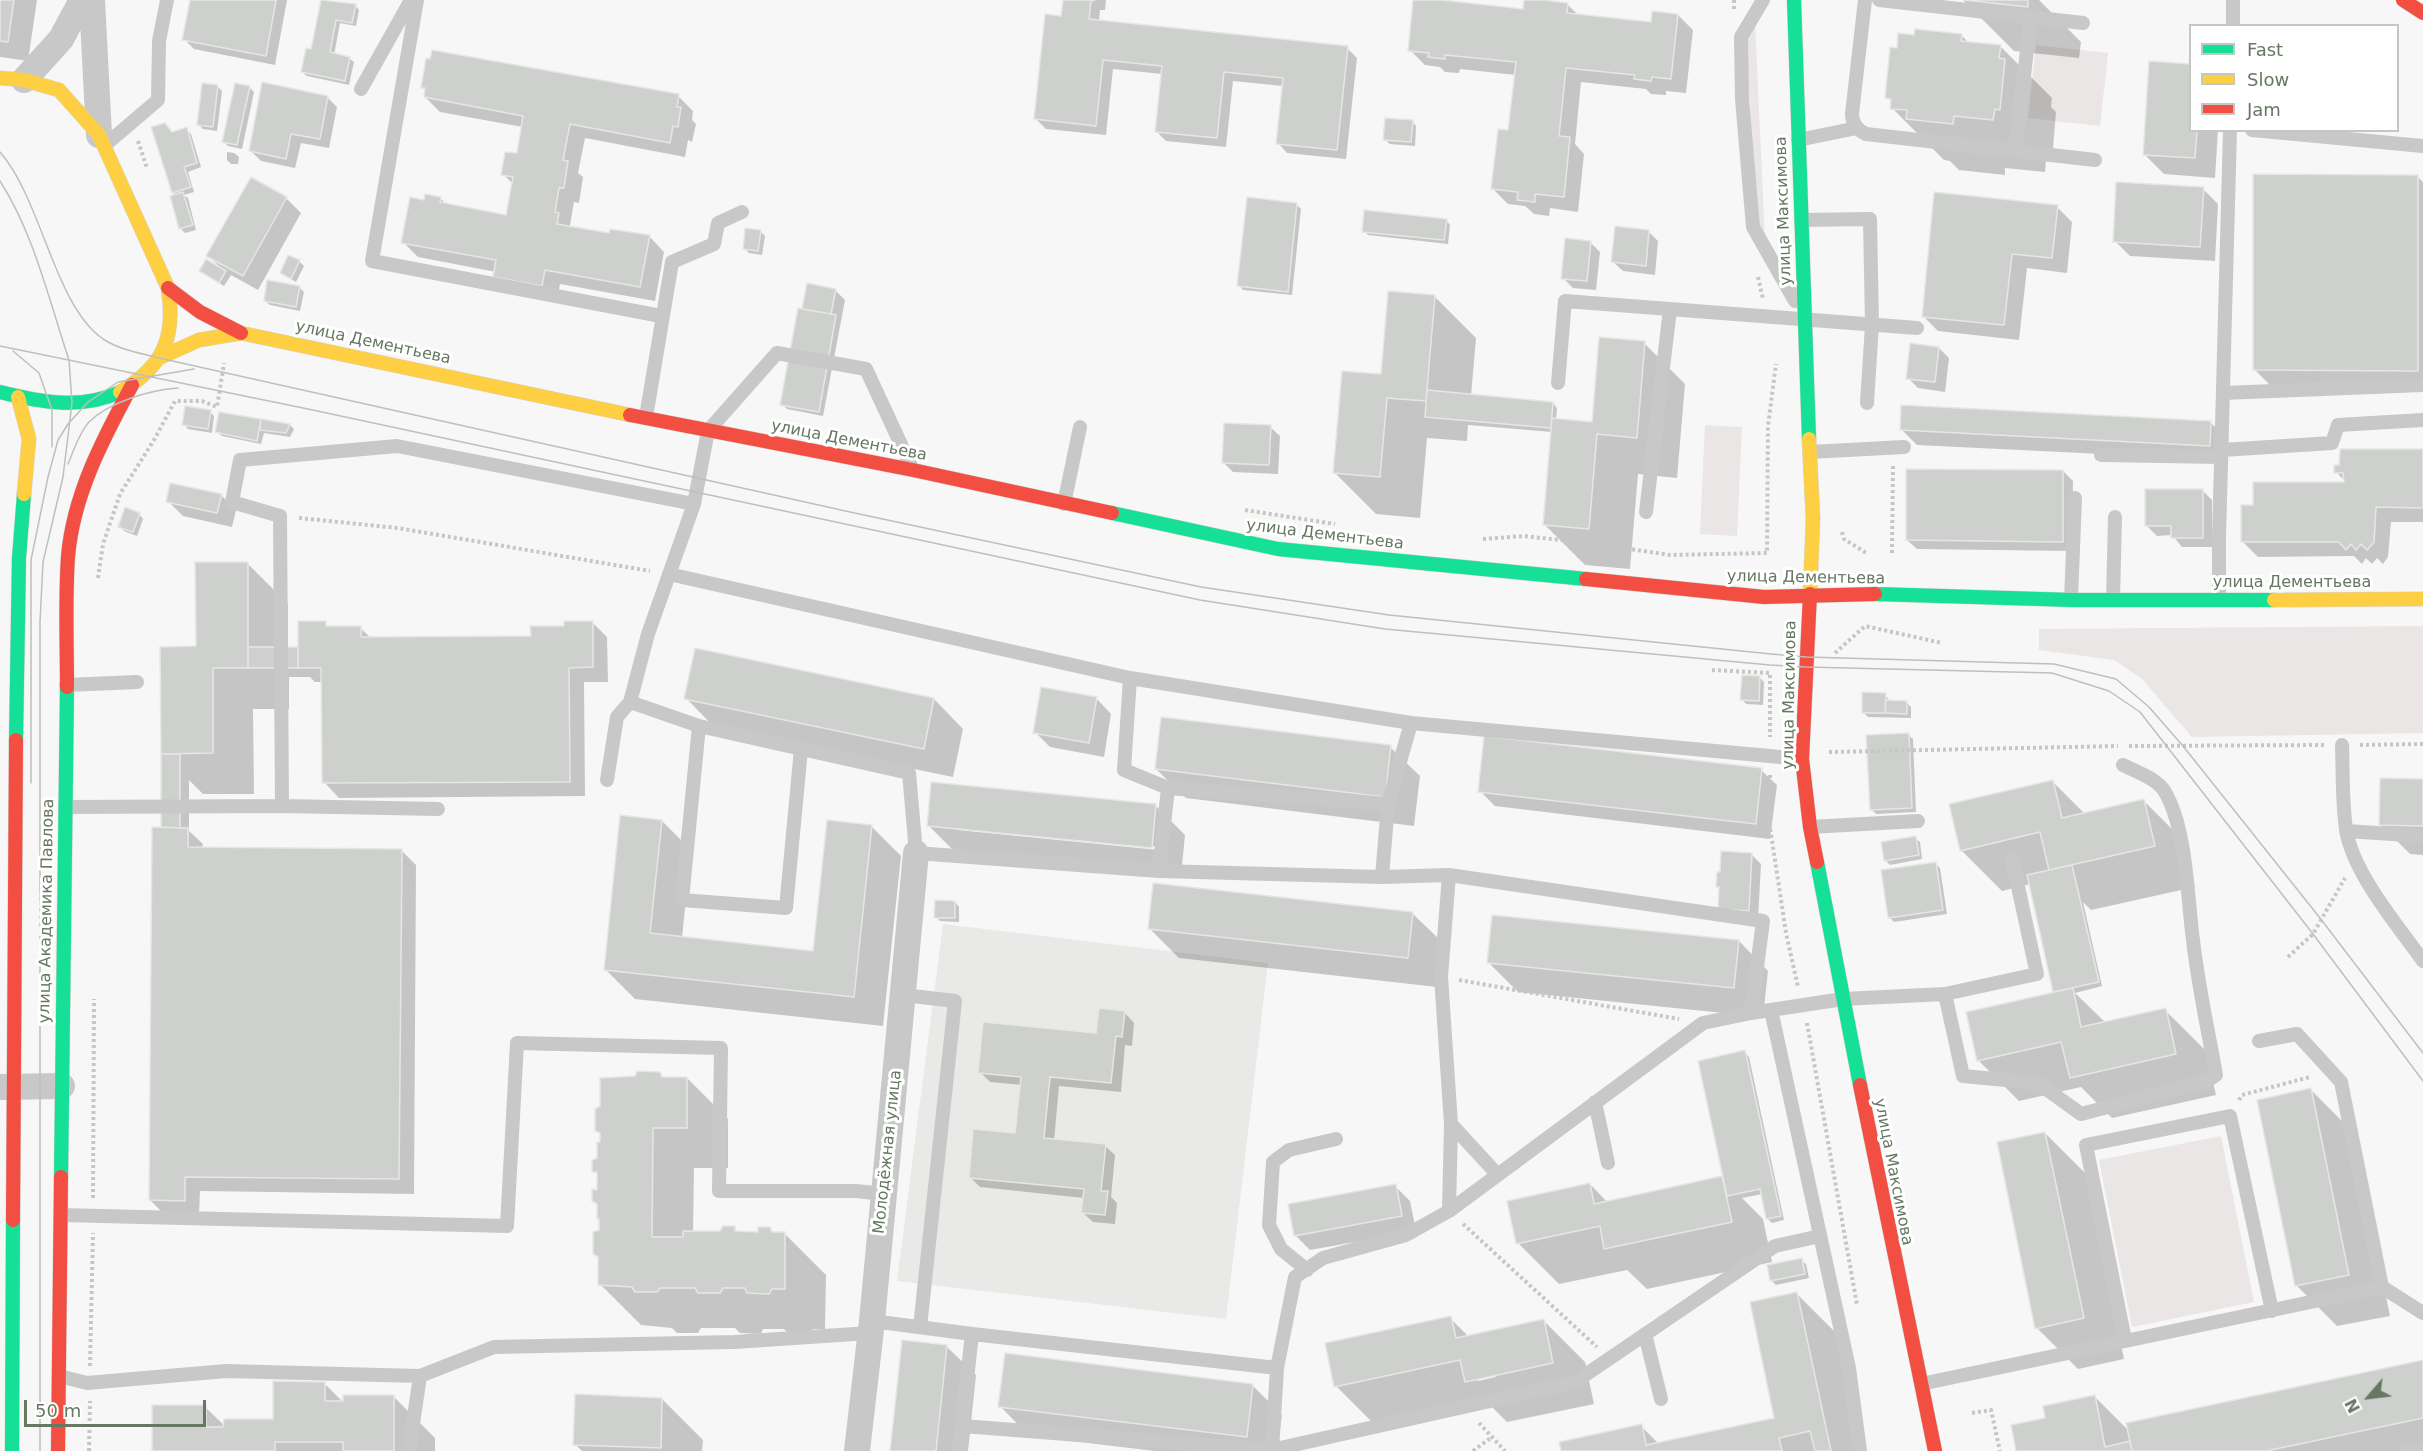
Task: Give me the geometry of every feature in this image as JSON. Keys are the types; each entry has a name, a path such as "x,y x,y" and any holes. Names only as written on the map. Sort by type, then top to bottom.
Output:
{"main road":[{"name":"улица Максимова","path":"1794,0 1800,220 1813,519 1802,759 1810,827 1843,999 1919,1385 1935,1451"},
{"path":"2403,0 2423,13"},
{"name":"улица Дементьева","path":"12,79 59,90 102,140 168,288 172,313 168,337 159,358"},
{"name":"улица Дементьева","path":"168,288 200,312 242,333"},
{"name":"улица Дементьева","path":"0,392 50,402 88,402 114,395 132,385 159,358 194,340 215,334 242,333 708,431 913,470 1278,549 1764,597 1810,594 2071,600 2423,599"},
{"name":"улица Академика Павлова","path":"58,1451 68,558 79,503 102,441 132,385"},
{"name":"улица Академика Павлова","path":"12,1451 6,1430 7,905 20,558 29,438 18,396"}],"street":[{"path":"12,79 61,39 82,0"},
{"path":"92,0 102,140"},
{"name":"Молодёжная улица","path":"857,1451 904,995 916,853"},
{"path":"7,1086 62,1086"}],"lane":[{"path":"102,140 132,122 158,100 159,41 167,0"},
{"path":"361,89 411,0"},
{"path":"417,0 372,261 661,316"},
{"path":"1763,0 1741,37 1742,99 1753,227 1804,319"},
{"path":"1864,0 1852,114 1857,128 1866,134 2095,160"},
{"path":"1880,0 2083,24"},
{"path":"2233,0 2233,24"},
{"path":"2015,151 2031,17"},
{"path":"1798,140 1857,128"},
{"path":"2219,600 2218,537 2230,132"},
{"path":"2273,132 2423,146"},
{"path":"645,417 672,262 714,244 718,223 742,212"},
{"path":"1800,220 1870,219 1872,325 1867,403"},
{"path":"1558,383 1565,301 1917,328"},
{"path":"1646,512 1670,309"},
{"path":"607,780 617,717 630,702 648,633 694,504 708,431 777,353 866,369 913,470"},
{"path":"2223,393 2423,385"},
{"path":"2101,455 2221,454 2332,443 2338,425 2423,420"},
{"path":"1064,504 1080,427"},
{"path":"282,806 280,516 232,502 240,460 397,446 694,504"},
{"path":"1810,452 1899,448"},
{"path":"2071,600 2075,498"},
{"path":"2113,600 2115,517"},
{"path":"669,574 1130,678 1412,723 1802,759"},
{"path":"1130,678 1124,770 1168,788 1388,804"},
{"path":"66,685 137,682"},
{"path":"630,702 699,726 909,773 916,853 1159,871 1382,877 1449,875 1763,921 1751,1013"},
{"path":"1382,877 1388,804 1412,723"},
{"path":"699,726 682,900 786,909 801,749"},
{"path":"2342,745 2346,831 2356,860 2382,904 2423,961"},
{"path":"1945,994 1963,1076 2038,1083 2081,1114 2207,1082 2216,1075 2193,942 2185,866 2175,815 2164,789 2123,765"},
{"path":"1159,871 1168,788"},
{"path":"65,807 282,806 438,809"},
{"path":"1810,827 1918,821"},
{"path":"2346,831 2423,836"},
{"path":"1272,1450 1277,1368 1295,1277 1323,1258 1406,1235 1449,1211 1703,1023 1843,999 1945,994 2037,974 2012,859"},
{"path":"1449,875 1441,977 1451,1124 1449,1211"},
{"path":"904,995 955,1001 920,1327"},
{"path":"1771,1010 1849,1368 1860,1451"},
{"path":"2259,1041 2297,1034 2341,1082 2382,1287"},
{"path":"61,1215 507,1226 517,1043 722,1048 720,1191 856,1191 884,1194"},
{"path":"1595,1102 1608,1163"},
{"path":"2125,1340 2086,1145 2230,1116 2272,1311"},
{"path":"1451,1124 1497,1174"},
{"path":"1307,1270 1281,1249 1269,1225 1273,1162 1289,1150 1336,1139"},
{"path":"963,1426 1272,1450 1575,1382 1775,1246 1820,1236"},
{"path":"1919,1385 2382,1287 2423,1313"},
{"path":"59,1376 90,1382 226,1371 420,1376 494,1347 734,1342 871,1327 920,1327 1277,1368"},
{"path":"959,1451 972,1334"},
{"path":"1646,1334 1661,1399"},
{"path":"409,1451 420,1376"},
{"path":"2407,1451 2423,1448"}],"path":[{"path":"1734,0 1734,23"},
{"path":"132,122 151,177"},
{"path":"1756,270 1767,316"},
{"path":"98,580 103,544 120,494 175,401 202,401 218,407 225,360"},
{"path":"1481,539 1524,536 1670,555 1767,553 1768,426 1776,360"},
{"path":"1597,544 1606,443 1654,445"},
{"path":"1892,553 1899,448"},
{"path":"1242,510 1346,525"},
{"path":"280,516 398,528 669,574"},
{"path":"1865,626 1942,642"},
{"path":"1712,670 1770,674 1770,827 1786,933 1811,1041 1857,1306"},
{"path":"2288,957 2313,934 2356,860"},
{"path":"1441,977 1703,1023"},
{"path":"89,1451 94,997"},
{"path":"2230,1116 2242,1095 2331,1071"},
{"path":"1449,1211 1610,1359"},
{"path":"1465,1407 1505,1451"},
{"path":"1972,1413 1992,1410 2000,1451"},
{"path":"1473,1451 1492,1437"}],"shaded area":[{"path":"1755,23 1765,240 1756,227 1746,36"},
{"path":"2036,45 2108,53 2100,126 2028,118"},
{"path":"1705,425 1742,427 1737,536 1700,534"},
{"path":"2423,626 2423,733 2192,737 2141,678 2114,660 2039,650 2039,629"},
{"path":"943,924 1268,963 1226,1319 897,1281"},
{"path":"2221,1136 2254,1302 2132,1327 2099,1160"}],"building":[{"path":"0,0 14,0 8,42 0,41"},
{"path":"190,0 276,0 266,56 182,40"},
{"path":"321,0 356,4 352,23 336,20 330,52 350,57 345,81 301,72 306,48 311,49"},
{"path":"1063,0 1095,0 1091,1 1089,19 1348,46 1337,150 1276,144 1283,78 1224,72 1217,138 1155,132 1162,66 1103,60 1096,126 1034,119 1045,14 1061,16"},
{"path":"1413,0 1442,0 1523,9 1524,0 1544,0 1568,3 1567,13 1651,22 1652,11 1678,14 1671,79 1652,77 1651,81 1634,79 1635,75 1566,68 1559,136 1570,137 1564,197 1535,194 1535,202 1517,200 1518,192 1491,189 1498,129 1508,130 1516,62 1445,55 1445,59 1428,57 1429,53 1408,51"},
{"path":"1964,0 2028,0 2028,7"},
{"path":"1915,29 1962,34 1961,41 2001,45 1999,58 2005,59 2000,110 1995,109 1993,120 1954,116 1953,124 1906,119 1907,110 1890,109 1891,99 1885,98 1890,47 1897,48 1898,33 1914,35"},
{"path":"432,50 679,94 677,107 681,107 678,127 673,126 670,143 570,124 563,160 568,161 564,188 559,188 555,212 559,213 557,224 609,233 610,229 650,235 640,287 545,270 542,286 493,277 496,260 401,243 410,197 424,200 425,194 441,197 440,202 506,215 513,177 501,175 505,152 517,153 523,116 424,97 425,88 421,88 426,58 430,59"},
{"path":"2149,61 2189,64 2189,132 2197,132 2195,158 2143,155"},
{"path":"262,82 328,96 320,139 291,134 286,159 249,151"},
{"path":"202,83 218,85 213,127 197,125"},
{"path":"235,83 250,86 237,145 222,142"},
{"path":"1385,118 1413,120 1411,142 1383,140"},
{"path":"165,123 172,132 187,127 197,163 184,167 191,187 172,193 151,127"},
{"path":"2253,174 2418,175 2418,371 2253,370"},
{"path":"251,177 287,197 243,276 206,256"},
{"path":"2116,182 2204,187 2200,247 2113,242"},
{"path":"183,192 193,225 179,229 170,196"},
{"path":"1934,192 2058,205 2052,258 2012,254 2004,325 1922,317"},
{"path":"1247,197 1297,203 1288,292 1237,286"},
{"path":"1364,210 1447,219 1444,240 1362,232"},
{"path":"1615,226 1649,230 1646,266 1611,262"},
{"path":"745,228 761,230 758,251 743,249"},
{"path":"1565,238 1591,241 1587,281 1561,279"},
{"path":"288,255 300,260 291,279 280,273"},
{"path":"206,259 226,271 219,283 199,271"},
{"path":"267,280 300,286 296,307 264,301"},
{"path":"807,283 836,289 831,314 802,309"},
{"path":"1388,291 1435,295 1426,401 1387,398 1380,477 1333,473 1342,371 1381,374"},
{"path":"798,308 836,315 819,412 780,405"},
{"path":"1599,337 1645,341 1637,438 1597,434 1589,529 1543,525 1552,418 1592,422"},
{"path":"1910,343 1939,347 1935,382 1906,379"},
{"path":"1427,390 1553,402 1551,428 1425,417"},
{"path":"1901,405 2211,421 2210,446 1900,430"},
{"path":"185,406 211,410 208,429 182,425"},
{"path":"219,412 261,419 257,441 215,432"},
{"path":"261,419 290,424 286,433 260,430"},
{"path":"1224,423 1271,425 1269,465 1222,463"},
{"path":"2340,449 2423,449 2423,508 2376,507 2374,542 2367,550 2361,544 2356,550 2351,544 2346,550 2339,542 2241,542 2241,505 2253,505 2253,482 2344,482 2343,473 2334,473 2334,465 2339,465"},
{"path":"1906,469 2063,470 2063,542 1906,540"},
{"path":"170,483 222,494 217,513 166,502"},
{"path":"2145,489 2203,489 2203,538 2171,538 2171,526 2145,526"},
{"path":"125,507 140,513 133,532 118,527"},
{"path":"195,562 248,562 248,668 213,668 213,753 161,754 160,647 196,646"},
{"path":"298,621 326,621 326,626 361,626 361,637 531,636 530,626 564,626 564,621 593,621 593,667 569,668 570,782 322,783 321,668 298,668"},
{"path":"248,647 298,647 298,668 248,668"},
{"path":"695,648 934,698 924,749 684,699"},
{"path":"1742,675 1760,676 1759,701 1740,700"},
{"path":"1041,687 1097,697 1089,743 1033,733"},
{"path":"1862,692 1886,693 1885,713 1862,713"},
{"path":"1886,700 1907,701 1907,714 1885,713"},
{"path":"1161,717 1391,745 1385,797 1155,769"},
{"path":"1909,733 1912,808 1870,810 1866,735"},
{"path":"1484,736 1762,768 1756,824 1478,792"},
{"path":"161,754 180,754 180,828 161,827"},
{"path":"2380,778 2423,779 2423,826 2379,825"},
{"path":"2053,780 2062,818 2144,799 2155,846 2049,870 2040,832 1960,851 1949,804"},
{"path":"931,782 1156,804 1152,848 927,826"},
{"path":"620,815 662,820 650,933 813,951 827,820 872,825 854,997 604,970"},
{"path":"152,827 188,828 188,847 402,849 399,1179 185,1177 185,1201 149,1200"},
{"path":"1916,836 1919,855 1884,861 1881,842"},
{"path":"1721,851 1752,853 1749,911 1718,909 1719,887 1716,887 1717,872 1720,872"},
{"path":"1936,862 1943,910 1888,918 1881,870"},
{"path":"2072,865 2099,982 2053,992 2027,875"},
{"path":"1153,883 1413,912 1408,958 1148,929"},
{"path":"935,900 955,901 955,918 934,918"},
{"path":"1492,915 1739,940 1734,988 1487,963"},
{"path":"2073,988 2081,1027 2166,1008 2176,1054 2070,1078 2061,1042 1977,1061 1966,1012"},
{"path":"1099,1008 1125,1011 1122,1037 1116,1036 1111,1083 1050,1077 1044,1138 1106,1144 1101,1191 1108,1191 1105,1215 1081,1213 1084,1189 969,1178 973,1129 1015,1133 1021,1077 978,1073 983,1022 1096,1033"},
{"path":"1745,1050 1781,1216 1766,1219 1760,1189 1727,1196 1698,1061"},
{"path":"637,1071 660,1072 662,1077 687,1077 687,1128 653,1128 652,1237 683,1237 683,1231 720,1231 723,1226 735,1226 735,1231 758,1232 758,1227 770,1227 772,1232 785,1232 785,1289 772,1289 769,1294 747,1293 745,1288 723,1288 720,1293 698,1293 695,1288 660,1288 657,1292 635,1292 632,1287 598,1285 598,1257 593,1254 593,1232 599,1230 599,1219 597,1219 597,1204 592,1201 592,1189 597,1190 597,1172 592,1172 592,1160 597,1158 597,1142 600,1142 600,1133 595,1131 595,1109 600,1106 600,1078 635,1076"},
{"path":"2311,1088 2349,1275 2295,1286 2257,1100"},
{"path":"2045,1132 2084,1318 2035,1329 1997,1142"},
{"path":"1722,1176 1732,1222 1604,1249 1600,1226 1516,1244 1507,1201 1590,1183 1594,1204"},
{"path":"1396,1184 1402,1216 1294,1236 1288,1204"},
{"path":"1802,1258 1805,1274 1770,1281 1767,1265"},
{"path":"1797,1292 1831,1451 1815,1451 1810,1431 1779,1438 1782,1451 1561,1451 1559,1442 1642,1424 1646,1445 1774,1418 1750,1302"},
{"path":"1451,1316 1456,1338 1544,1319 1553,1363 1465,1382 1460,1360 1334,1387 1325,1343"},
{"path":"902,1340 947,1345 936,1451 890,1451"},
{"path":"1005,1353 1253,1384 1247,1437 998,1407"},
{"path":"2423,1360 2423,1418 2266,1451 2132,1451 2126,1423"},
{"path":"273,1381 325,1382 325,1401 343,1401 343,1395 394,1395 394,1451 343,1451 343,1442 275,1442 275,1451 152,1451 152,1405 206,1405 206,1427 223,1427 224,1419 273,1419"},
{"path":"575,1394 662,1398 661,1448 573,1445"},
{"path":"2095,1395 2105,1447 2130,1441 2132,1451 2016,1451 2011,1425 2045,1418 2043,1406"}],"tram line":[{"path":"0,152 27,197 60,278 86,323 103,339 137,353 850,512 1201,587 1389,615 1771,654 2054,664 2116,679 2149,707 2183,746 2320,918 2423,1053"},
{"path":"0,181 32,245 47,291 69,360 72,403 63,477 43,562 40,622 40,1451"},
{"path":"0,346 308,409 1200,600 1385,629 1770,665 2052,673 2109,691 2140,712 2313,934 2423,1081"},
{"path":"13,351 39,373 52,410 52,447"},
{"path":"31,783 31,560 58,440 68,424 88,402 118,382 194,369"},
{"path":"68,464 82,431 97,415 130,398 178,388"}],"traffic: fast":[{"path":"1794,0 1809,439"},
{"path":"0,392 30,399 75,403 105,398 120,392"},
{"path":"16,740 19,558 24,494"},
{"path":"1112,513 1278,549 1586,579"},
{"path":"1875,594 2073,600 2274,600"},
{"path":"61,1177 67,687"},
{"path":"1817,862 1860,1085"},
{"path":"12,1451 13,1220"}],"traffic: slow":[{"path":"0,78 24,80 59,90 99,135 168,288 170,321 164,349 147,372 120,392"},
{"path":"159,358 199,340 241,333 630,415"},
{"path":"18,397 29,439 24,494"},
{"path":"1809,439 1813,519 1810,594"},
{"path":"2274,600 2423,599"}],"traffic: jam":[{"path":"2403,0 2423,13"},
{"path":"168,288 200,312 241,333"},
{"path":"67,687 67,589 71,534 91,468 132,385"},
{"path":"630,415 913,470 1112,513"},
{"path":"1586,579 1764,597 1875,594"},
{"path":"1810,594 1802,759 1810,827 1817,862"},
{"path":"13,1220 16,740"},
{"path":"1860,1085 1935,1451"},
{"path":"58,1451 61,1177"}]}
